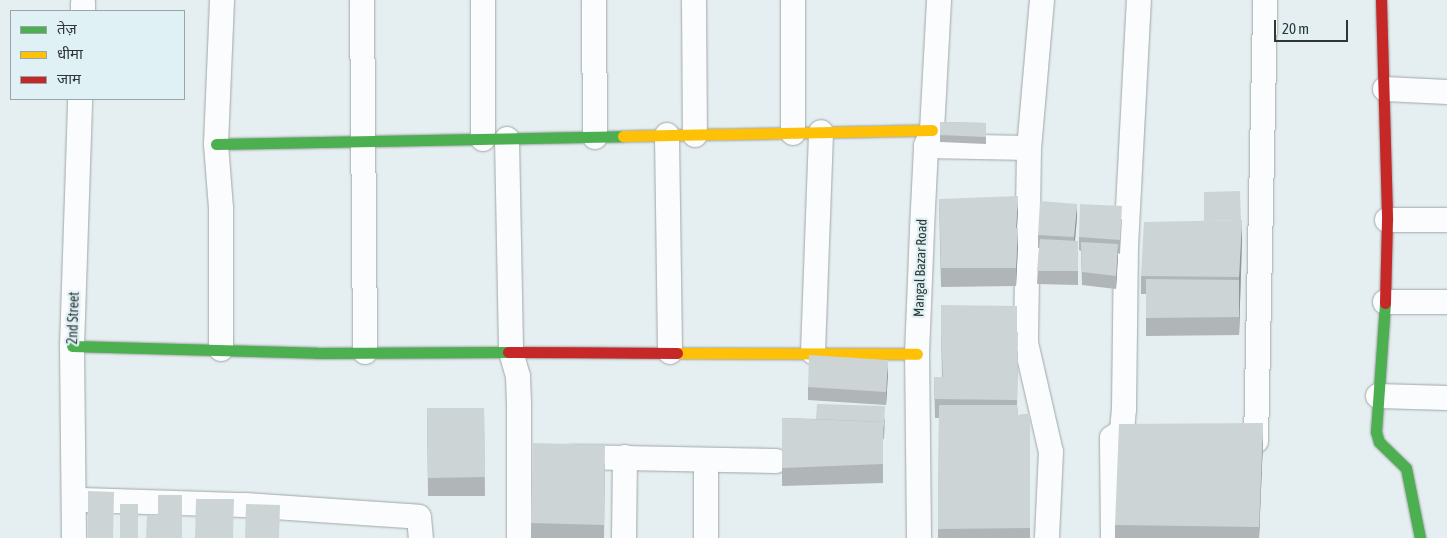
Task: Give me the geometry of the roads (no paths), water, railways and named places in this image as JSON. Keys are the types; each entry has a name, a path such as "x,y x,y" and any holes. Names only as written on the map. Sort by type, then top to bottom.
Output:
{"street":[{"path":"221,349 221,208 216,144 222,0"},
{"path":"362,0 365,352"},
{"path":"483,0 483,139"},
{"path":"594,0 595,137"},
{"path":"694,0 695,135"},
{"path":"793,0 793,133"},
{"name":"Mangal Bazar Road","path":"919,538 917,354 939,0"},
{"path":"1042,0 1030,148 1026,342 1051,452 1047,538"},
{"path":"1112,538 1112,438 1122,431 1124,408 1126,256 1139,0"},
{"path":"1256,441 1265,0"},
{"path":"1381,0 1385,89 1387,220 1385,302 1376,432 1379,442 1406,468 1409,475 1420,538"},
{"path":"1385,89 1447,92"},
{"name":"2nd Street","path":"74,538 76,500 72,346 80,100"},
{"path":"216,144 821,132 929,138 1030,148"},
{"path":"813,352 821,132"},
{"path":"667,135 670,352"},
{"path":"507,139 511,352 535,457 519,538"},
{"path":"1387,220 1447,220"},
{"path":"1385,302 1447,302"},
{"path":"72,346 365,352 813,352 917,354"},
{"path":"1378,396 1447,398"},
{"path":"535,457 776,461"},
{"path":"624,538 625,457"},
{"path":"706,461 706,538"},
{"path":"76,500 245,505 420,517 421,538"}]}
